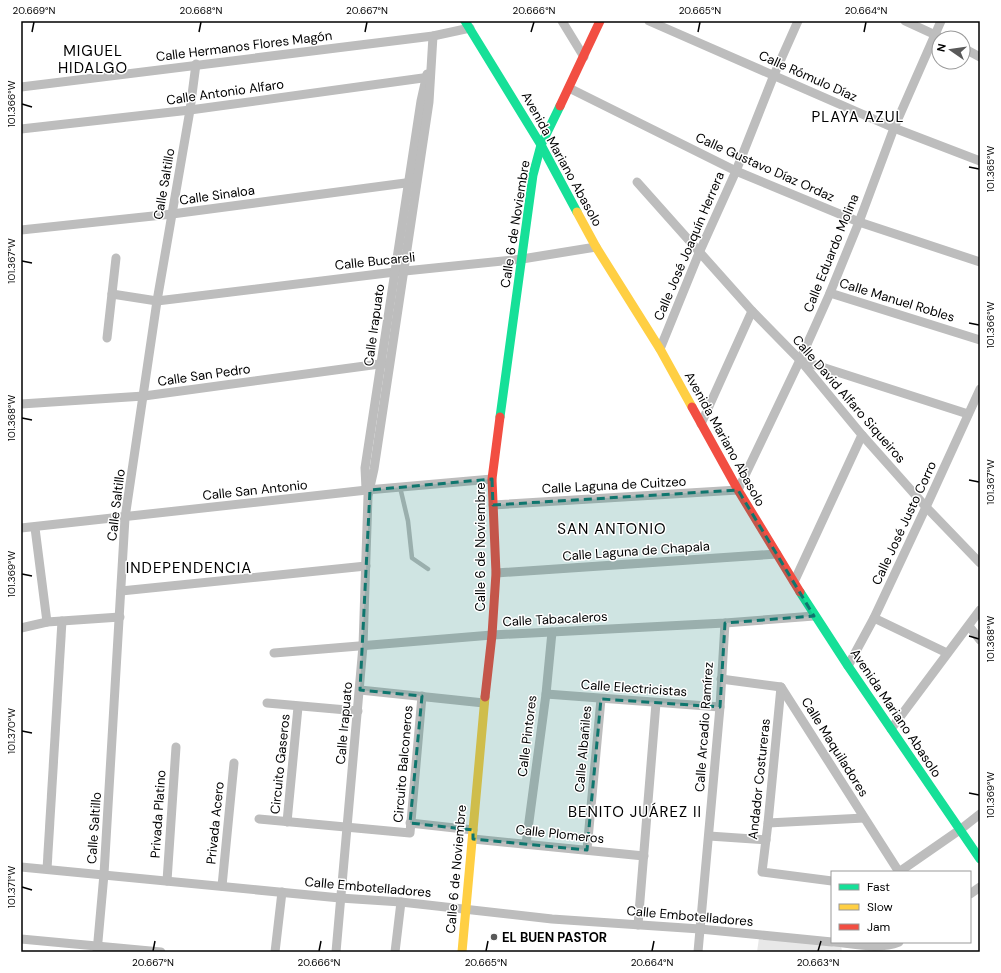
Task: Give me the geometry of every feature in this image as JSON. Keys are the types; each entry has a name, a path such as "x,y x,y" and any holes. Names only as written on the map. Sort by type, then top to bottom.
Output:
{"street":[{"path":"562,21 584,57"},
{"name":"Calle 6 de Noviembre","path":"462,952 484,703 492,635 496,573 492,479 533,174 541,145 600,21"},
{"name":"Calle Rómulo Díaz","path":"649,21 894,128 980,161"},
{"name":"Calle José Joaquín Herrera","path":"660,349 699,253 736,171 774,75 798,21"},
{"path":"905,21 931,33"},
{"name":"Calle Hermanos Flores Magón","path":"21,87 196,64 433,36 468,25"},
{"name":"Avenida Mariano Abasolo","path":"468,25 541,145 596,247 660,349 738,490 814,616 980,859"},
{"name":"Calle Irapuato","path":"336,952 363,646 368,492 365,468 386,363 413,182 420,101 429,77 433,36"},
{"name":"Calle Eduardo Molina","path":"738,490 830,293 859,222 894,128 931,51"},
{"name":"Calle Saltillo","path":"97,949 104,874 126,518 157,301 190,110 196,64"},
{"name":"Calle Antonio Alfaro","path":"21,130 190,110 429,77"},
{"name":"Calle Gustavo Díaz Ordaz","path":"569,88 736,171 859,222 980,262"},
{"name":"Calle Sinaloa","path":"21,230 172,214 413,182"},
{"name":"Calle David Alfaro Siqueiros","path":"637,182 752,311 800,360 862,435 926,507 980,563"},
{"name":"Calle Bucareli","path":"112,294 157,301 399,271 522,259 596,247"},
{"path":"107,338 116,258"},
{"name":"Calle Manuel Robles","path":"830,293 980,340"},
{"path":"701,424 752,311"},
{"path":"800,360 968,414"},
{"name":"Calle San Pedro","path":"21,404 144,396 386,363"},
{"name":"Calle José Justo Corro","path":"848,666 874,618 980,389"},
{"path":"794,582 862,435"},
{"name":"Calle San Antonio","path":"21,528 35,528 368,492 400,487 492,479"},
{"name":"Calle Laguna de Cuitzeo","path":"493,505 738,490"},
{"path":"35,528 47,622"},
{"name":"Calle Laguna de Chapala","path":"496,573 777,554"},
{"path":"121,591 366,566"},
{"path":"891,729 980,610"},
{"path":"21,628 62,620 120,616"},
{"name":"Calle Tabacaleros","path":"274,653 492,635 725,623 814,616"},
{"path":"874,618 947,653"},
{"path":"47,869 62,620"},
{"name":"Calle Arcadio Ramírez","path":"698,952 720,707 725,623"},
{"path":"969,626 980,640"},
{"name":"Calle Pintores","path":"526,844 546,694 552,632"},
{"path":"721,679 781,687"},
{"name":"Calle Maquiladores","path":"781,687 898,871"},
{"name":"Andador Costureras","path":"781,687 762,872 831,881"},
{"name":"Circuito Balconeros","path":"348,828 410,833 422,696 360,690"},
{"name":"Calle Electricistas","path":"546,694 720,707"},
{"path":"422,696 484,703"},
{"name":"Calle Albañiles","path":"587,850 601,699"},
{"path":"267,703 298,707"},
{"path":"638,925 656,703"},
{"name":"Circuito Gaseros","path":"348,828 287,822 298,707 358,711"},
{"name":"Privada Platino","path":"167,882 176,748"},
{"name":"Privada Acero","path":"222,886 234,763"},
{"path":"900,871 980,814"},
{"path":"768,822 864,818"},
{"path":"258,819 287,822"},
{"name":"Calle Plomeros","path":"410,823 526,844 644,856"},
{"path":"709,836 766,840"},
{"name":"Calle Embotelladores","path":"21,867 340,898 401,902 552,919 700,929 831,942"},
{"path":"971,893 980,887"},
{"path":"275,952 282,892"},
{"path":"395,952 401,902"},
{"path":"21,939 97,949 161,952"},
{"path":"845,943 874,946 896,943"}],"lane":[{"path":"400,487 408,521 412,558 428,569"}],"highlighted area":[{"path":"492,479 493,505 738,490 814,616 725,623 720,707 601,699 587,850 473,839 473,830 410,823 422,696 360,690 370,490"}],"shaded area":[{"path":"759,938 841,945 842,952 757,952"}],"traffic: fast":[{"path":"465,21 541,145 577,212"},
{"path":"500,417 533,175 541,145 560,106"},
{"path":"800,592 848,666 980,859"}],"traffic: slow":[{"path":"577,212 596,247 660,349 692,407"},
{"path":"462,952 485,697"}],"traffic: jam":[{"path":"560,106 600,21"},
{"path":"692,407 738,490 800,592"},
{"path":"485,697 492,635 496,573 492,479 500,417"}],"place":[{"name":"EL BUEN PASTOR","path":"494,937"}],"district":[{"name":"MIGUEL HIDALGO","path":"93,60"},
{"name":"PLAYA AZUL","path":"858,117"},
{"name":"SAN ANTONIO","path":"612,529"},
{"name":"INDEPENDENCIA","path":"189,568"},
{"name":"BENITO JUÁREZ II","path":"635,812"}]}
